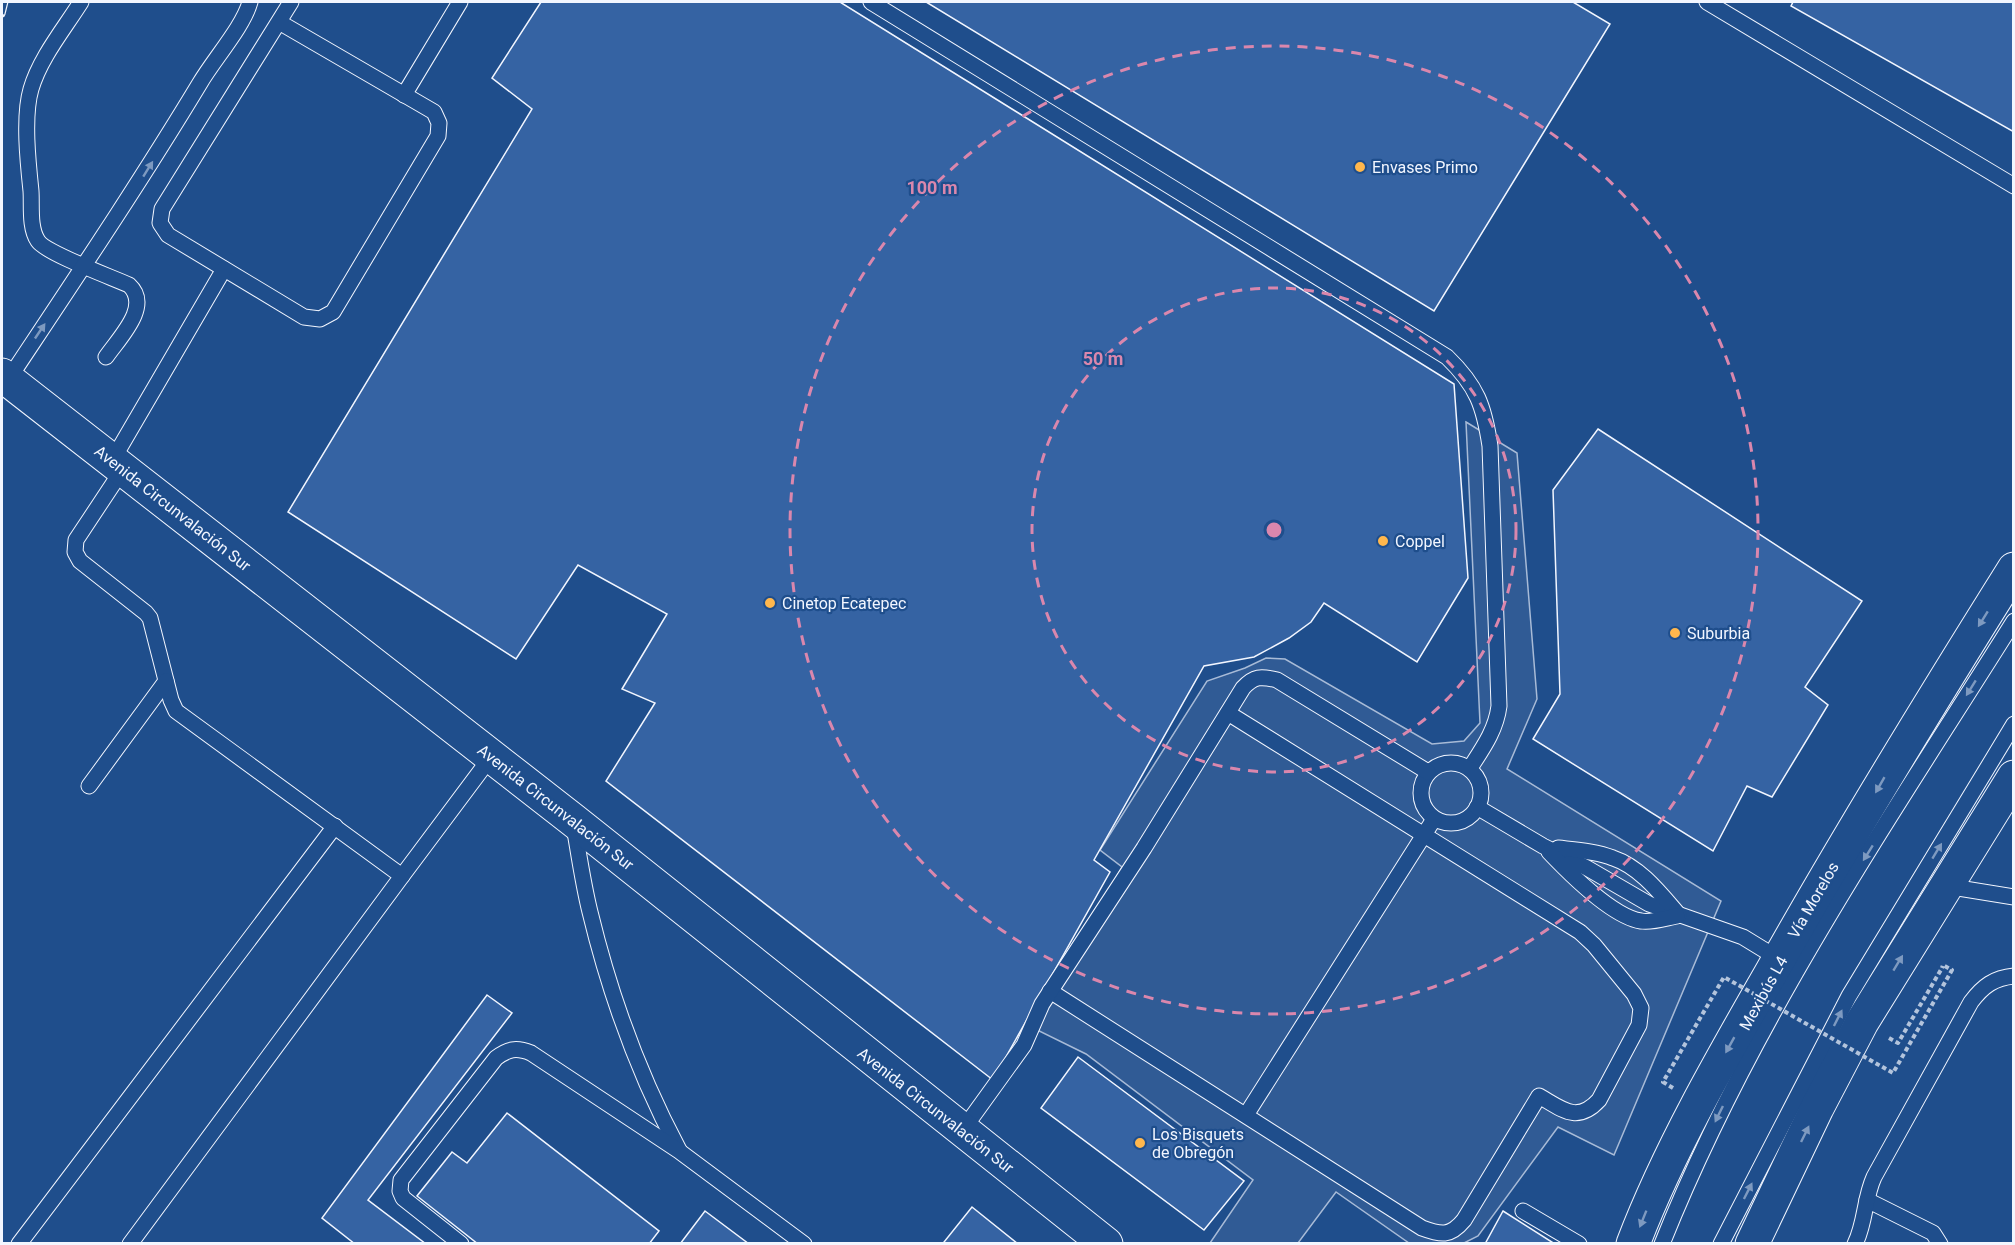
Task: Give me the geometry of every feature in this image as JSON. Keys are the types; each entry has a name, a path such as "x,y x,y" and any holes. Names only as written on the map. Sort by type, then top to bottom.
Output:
{"street":[{"name":"Avenida Circunvalación Sur","path":"5,378 573,820 1106,1244"},
{"name":"Vía Morelos","path":"1633,1244 1647,1208 1722,1059 1883,779 2013,569"},
{"path":"1752,1244 1817,1108 1862,1022 2013,777"}],"lane":[{"path":"81,2 47,56 31,89 28,105 30,188 36,236 45,248 129,285 135,290 138,298 135,314 106,357"},
{"path":"5,378 85,265 131,195 212,63 245,15 250,2"},
{"path":"279,22 434,112 439,123 438,136 333,312 321,319 304,317 168,235 160,223 162,209 291,2"},
{"path":"404,95 460,2"},
{"path":"871,2 1447,357 1465,375 1478,397 1486,420 1490,446 1499,706 1498,720 1493,732 1470,768"},
{"path":"1707,2 2013,186"},
{"path":"224,269 76,540 75,552 80,561 150,618 165,681 176,711 402,876"},
{"name":"Mexibús L4","path":"1662,1244 1705,1142 1738,1076 1807,950 2013,621"},
{"path":"962,1131 1024,1045 1050,991 1144,848 1243,688 1251,680 1265,677 1276,680 1428,772"},
{"path":"89,786 165,681"},
{"path":"1050,991 1422,1228 1436,1233 1456,1230 1464,1220 1539,1096 1567,1112 1577,1114 1592,1108 1599,1100 1639,1025 1641,1008 1638,1000 1587,938 1228,713"},
{"path":"1721,1244 1849,996 2013,724"},
{"path":"130,1244 491,757"},
{"path":"1449,762 1460,763 1470,768 1479,778 1482,791 1473,815 1462,822 1449,823 1434,819 1422,803 1420,792 1428,772 1438,765 1449,762"},
{"path":"1477,807 1649,904 1743,937 1779,959"},
{"path":"1246,1116 1434,819"},
{"path":"573,820 590,911 605,971 657,1109 679,1151"},
{"path":"19,1244 335,826"},
{"path":"1543,846 1599,854 1621,861 1650,883 1679,915"},
{"path":"1543,846 1579,883 1633,919 1647,921 1679,915"},
{"path":"1946,886 2013,897"},
{"path":"1854,1244 1862,1228 1874,1177 1971,1002 1989,983 2013,976"},
{"path":"461,1244 403,1198 400,1191 401,1180 496,1058 506,1051 515,1049 531,1053 679,1151 804,1244"},
{"path":"1867,1200 1933,1233 1940,1244"},
{"path":"1522,1211 1579,1244"}],"path":[{"path":"1673,1088 1663,1082 1724,977 1893,1073 1952,970 1943,965 1942,968"}],"shaded area":[{"path":"1466,422 1517,453 1537,699 1507,769 1721,901 1614,1155 1558,1127 1478,1236 1464,1243 1409,1243 1336,1192 1298,1243 1210,1243 1253,1180 1086,1054 1031,1027 1122,867 1100,850 1207,681 1266,658 1285,659 1432,744 1464,741 1480,723"}],"building":[{"path":"541,2 840,2 1454,384 1468,578 1417,662 1324,603 1311,622 1289,638 1254,657 1204,666 1094,860 1110,872 993,1080 606,781 655,703 622,689 667,614 578,565 516,659 288,512 532,109 492,78"},
{"name":"Envases Primo","path":"926,2 1573,2 1610,24 1434,311"},
{"path":"1793,2 2014,2 2014,132 1791,6"},
{"path":"1598,429 1862,601 1805,687 1828,705 1772,797 1747,786 1713,851 1533,739 1560,694 1553,490"},
{"path":"487,995 512,1013 368,1200 426,1244 355,1244 322,1218"},
{"path":"1078,1057 1244,1181 1204,1230 1041,1108"},
{"path":"507,1113 659,1231 649,1244 478,1244 417,1196 452,1152 467,1163"},
{"path":"972,1207 1018,1244 947,1244 944,1242"},
{"path":"705,1211 749,1244 680,1244"},
{"path":"1503,1211 1555,1244 1485,1244"}],"railway":[{"path":"2,14 5,2"}],"place":[{"name":"Envases Primo","path":"1360,167"},
{"name":"Coppel","path":"1383,541"},
{"name":"Cinetop Ecatepec","path":"770,603"},
{"name":"Suburbia","path":"1675,633"},
{"name":"Los Bisquets de Obregón","path":"1140,1143"}]}
